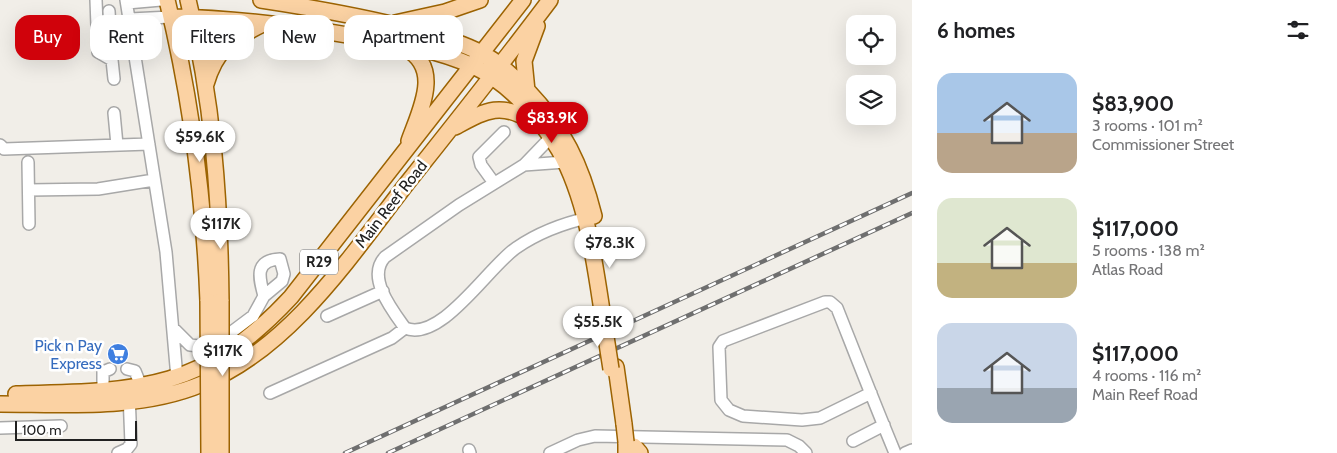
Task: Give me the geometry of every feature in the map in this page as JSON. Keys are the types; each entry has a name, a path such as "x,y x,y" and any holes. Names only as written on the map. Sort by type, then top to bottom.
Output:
{"main road":[{"path":"167,0 172,17"},
{"path":"188,0 191,15"},
{"path":"261,0 344,15"},
{"path":"432,15 480,0"},
{"name":"Main Reef Road","path":"0,395 103,391 136,394 213,362 234,349 273,317 291,297 523,0"},
{"path":"527,91 524,61 549,2"},
{"name":"Main Reef Road","path":"0,404 188,389 231,371 283,330 332,279 549,2"},
{"path":"254,22 264,23"},
{"path":"206,85 211,67 222,50 244,33 264,23"},
{"path":"463,46 482,54 548,133 565,162 589,217"},
{"path":"180,60 190,120 215,301 221,453"},
{"path":"201,60 206,85 219,206 209,453"},
{"path":"405,152 423,100 426,76 421,60"},
{"path":"457,60 496,72 527,91 550,116 566,138 584,179 625,441"},
{"path":"450,130 478,115 499,109 521,114 548,133"}],"street":[{"path":"96,0 96,15"},
{"path":"129,15 127,2 161,0"},
{"path":"162,17 172,17"},
{"path":"112,60 114,78"},
{"path":"136,60 166,252 175,330 177,378"},
{"path":"114,113 117,145"},
{"path":"494,183 481,165 479,157 504,132"},
{"path":"405,328 377,275 378,265 385,257 494,183 524,165 548,133"},
{"path":"0,145 4,149 149,144"},
{"path":"28,162 29,224"},
{"path":"524,165 565,162"},
{"path":"29,190 98,188 154,180"},
{"path":"270,394 392,338 405,328 419,330 446,316 462,303 494,266 517,247 546,230 589,217"},
{"path":"327,316 384,291"},
{"path":"175,330 190,345 209,347 253,316 264,296"},
{"path":"871,393 820,418 802,420 743,416 729,410 721,400 718,347 723,341 830,302 837,308 884,425 895,453"},
{"path":"118,453 127,449 131,444 136,394 135,371 127,369"},
{"path":"103,391 103,372 110,370"},
{"path":"853,441 884,425"},
{"path":"0,428 61,426"},
{"path":"550,453 578,440 595,436 787,440 799,446 806,453"},
{"path":"905,453 912,450"}],"railway":[{"path":"345,453 912,193"},
{"path":"388,453 912,213"}],"place":[{"name":"Pick n Pay Express","path":"118,354"}]}
